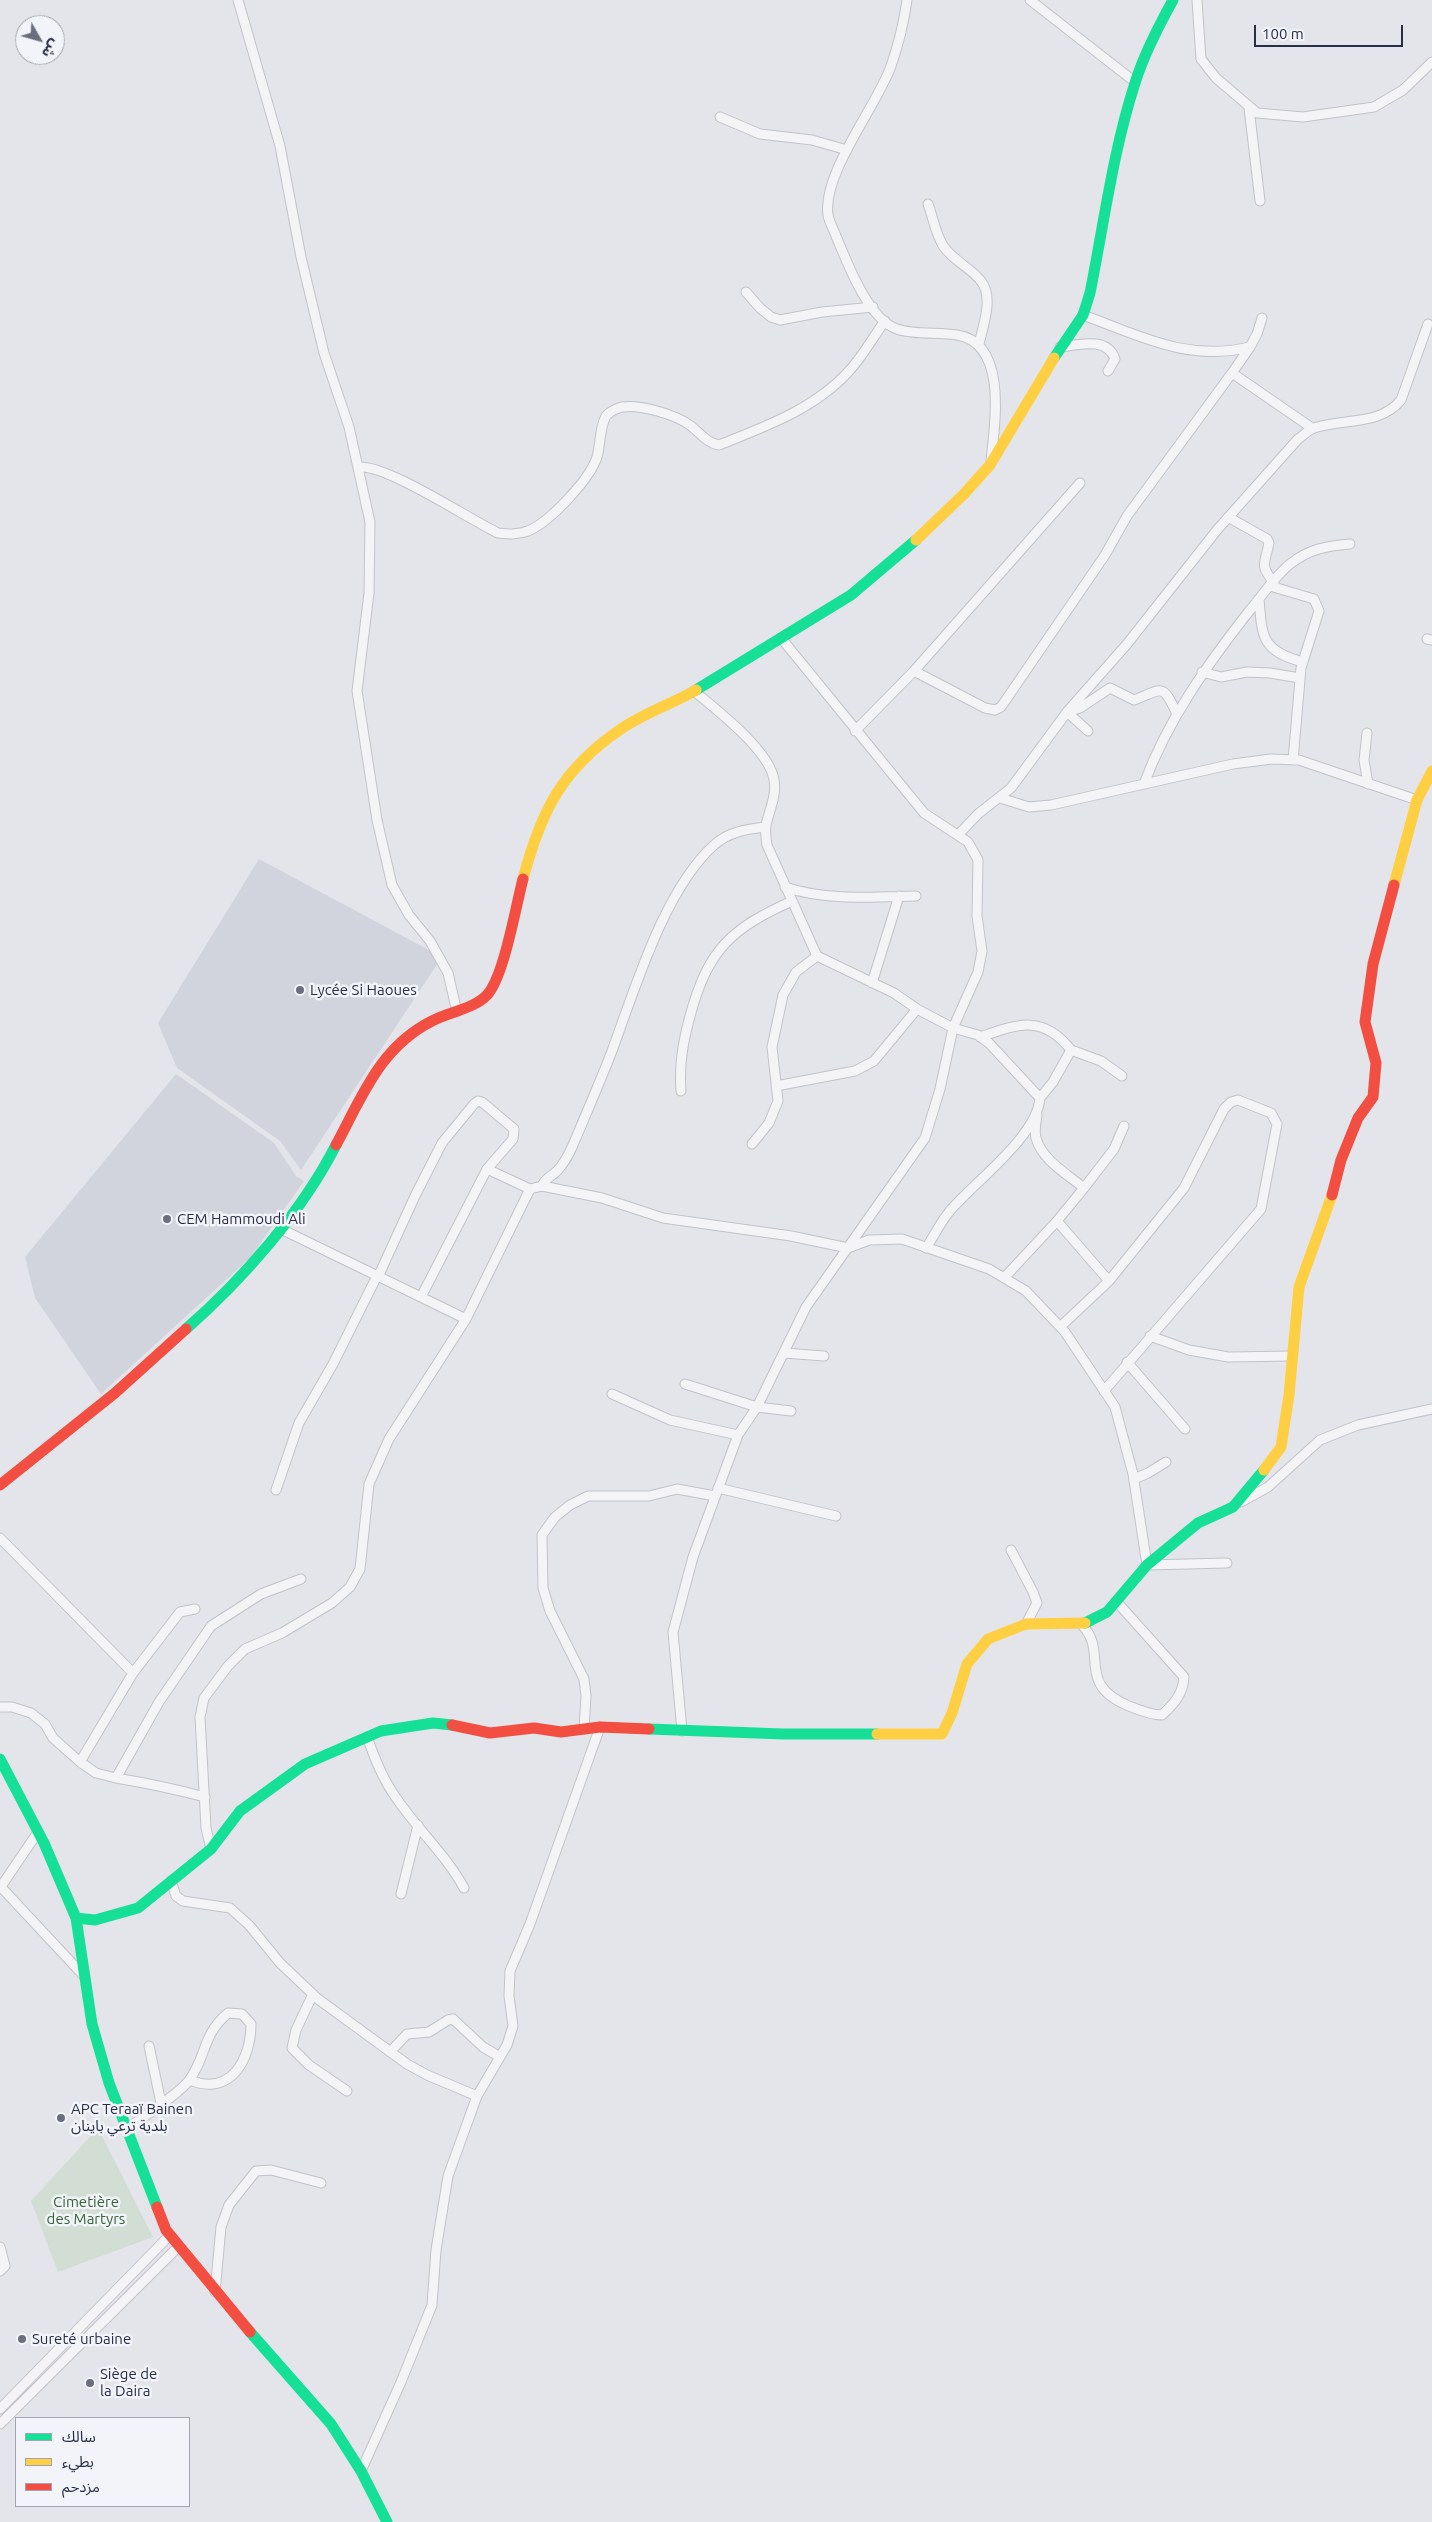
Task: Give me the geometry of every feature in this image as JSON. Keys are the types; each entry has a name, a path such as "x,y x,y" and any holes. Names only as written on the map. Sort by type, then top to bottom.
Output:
{"main road":[{"path":"1,1482 115,1393 208,1310 253,1264 324,1169 377,1068 395,1047 410,1034 431,1021 457,1012 486,995 498,974 529,856 548,808 559,786 583,758 622,728 694,691 851,595 915,541 964,494 990,465 1060,347 1083,315 1090,294 1123,125 1135,82 1156,31 1173,0"},
{"path":"76,1918 95,1920 138,1908 211,1849 240,1811 305,1764 381,1731 433,1723 460,1726 490,1733 534,1728 561,1732 600,1726 783,1734 942,1734 952,1713 967,1664 988,1639 1026,1624 1082,1625 1107,1612 1147,1565 1198,1523 1233,1506 1260,1477 1281,1447 1289,1395 1291,1356 1300,1287 1331,1201 1341,1160 1358,1118 1373,1097 1376,1063 1365,1022 1373,964 1417,800 1432,771"},
{"path":"0,1759 38,1832 76,1918 92,2024 109,2083 170,2235 215,2292 330,2424 361,2471 387,2522"}],"street":[{"path":"238,0 280,146 301,257 324,353 349,427 370,522 369,593 356,691 377,820 392,885 409,915 430,941 448,973 457,1012"},
{"path":"907,0 891,67 839,166 833,185 828,215 854,282 885,321 896,329 959,335 979,344 991,365 996,415 990,465"},
{"path":"1030,0 1135,82"},
{"path":"1197,0 1201,59 1216,78 1256,113 1303,117 1374,107 1403,90 1432,62"},
{"path":"1249,108 1260,201"},
{"path":"720,117 760,134 812,140 847,150"},
{"path":"928,204 943,246 960,264 981,280 986,292 986,314 979,344"},
{"path":"746,292 760,308 771,317 780,320 822,312 873,307"},
{"path":"1083,315 1156,343 1195,352 1226,352 1250,347"},
{"path":"914,670 985,708 995,710 1001,707 1105,555 1127,516 1250,347 1262,318"},
{"path":"358,467 367,466 377,469 402,480 498,533 513,535 530,530 568,500 592,468 598,455 603,424 608,414 620,407 640,406 690,425 712,444 719,445 775,423 828,391 850,371 885,321"},
{"path":"958,836 978,814 1011,788 1067,712 1127,644 1228,517 1298,439 1312,428 1368,419 1394,408 1401,400 1428,324"},
{"path":"1060,347 1088,342 1098,344 1113,354 1115,359 1108,371"},
{"path":"1232,372 1312,428"},
{"path":"855,731 914,670 1080,483"},
{"path":"1228,517 1267,539 1269,543 1264,561 1264,570 1272,584 1314,599 1319,611 1300,678 1293,760"},
{"path":"1144,784 1152,762 1202,672 1289,564 1322,546 1350,544"},
{"path":"1260,599 1265,640 1272,648 1287,658 1303,662"},
{"path":"682,1731 674,1632 693,1557 738,1435 757,1407 806,1307 925,1138 940,1089 953,1028 978,972 982,951 977,916 978,860 968,842 924,813 855,731 781,638"},
{"path":"1202,672 1221,678 1247,672 1270,672 1300,678"},
{"path":"1067,712 1085,705 1101,692 1110,688 1134,700 1153,691 1161,690 1168,695 1177,714"},
{"path":"694,691 730,720 765,759 774,779 772,804 766,827 767,845 817,956 894,993 917,1009 953,1028 980,1037 989,1043 1040,1098"},
{"path":"1067,712 1088,731"},
{"path":"1368,733 1364,760 1368,784"},
{"path":"1000,798 1029,807 1051,805 1233,764 1271,759 1299,760 1417,800"},
{"path":"542,1186 545,1180 565,1162 667,911 691,873 714,845 739,830 766,827"},
{"path":"785,887 815,894 916,896"},
{"path":"872,983 899,896"},
{"path":"681,1091 682,1048 699,985 713,958 734,934 755,918 792,901"},
{"path":"752,1144 769,1123 778,1101 772,1047 783,995 796,972 817,956"},
{"path":"776,1086 856,1071 874,1061 917,1009"},
{"path":"980,1037 1017,1024 1042,1027 1056,1034 1071,1050 1101,1061 1122,1076"},
{"path":"1071,1050 1053,1082 1040,1098 1037,1112 1036,1136 1041,1149 1053,1162 1084,1188"},
{"path":"1060,1326 1109,1281 1184,1188 1224,1109 1231,1102 1238,1100 1270,1113 1277,1124 1261,1209 1104,1391"},
{"path":"276,1490 299,1423 333,1364 378,1276 442,1143 478,1101 514,1130 513,1139 487,1169 422,1298"},
{"path":"926,1248 948,1213 1007,1153 1037,1112"},
{"path":"1004,1278 1057,1221 1084,1188 1114,1149 1124,1126"},
{"path":"487,1169 530,1189 542,1186 602,1198 663,1218 791,1236 848,1248 869,1240 902,1239 989,1269 1026,1291 1060,1326 1115,1407 1134,1479 1147,1565 1228,1563"},
{"path":"211,1849 206,1828 200,1717 204,1698 228,1666 245,1649 282,1633 332,1604 350,1587 360,1569 369,1484 389,1439 466,1319 530,1189"},
{"path":"1057,1221 1109,1281"},
{"path":"281,1229 466,1319"},
{"path":"1150,1336 1189,1350 1228,1357 1291,1356"},
{"path":"784,1353 824,1356"},
{"path":"1128,1362 1185,1429"},
{"path":"685,1384 757,1407 791,1411"},
{"path":"612,1394 670,1420 738,1435"},
{"path":"1233,1506 1268,1487 1320,1440 1358,1425 1432,1410"},
{"path":"1134,1479 1166,1462"},
{"path":"584,1729 584,1679 550,1611 546,1596 542,1535 555,1517 570,1504 588,1496 649,1496 677,1489 717,1492 836,1516"},
{"path":"0,1538 133,1673"},
{"path":"1011,1550 1034,1592 1037,1603 1026,1624"},
{"path":"116,1778 159,1702 211,1626 262,1594 301,1579"},
{"path":"1082,1625 1087,1629 1092,1644 1096,1672 1103,1690 1111,1698 1129,1706 1154,1715 1162,1715 1172,1705 1183,1688 1184,1677 1116,1601"},
{"path":"80,1762 133,1673 180,1612 195,1609"},
{"path":"0,1708 12,1707 31,1713 45,1724 54,1738 96,1774 137,1783 164,1785 205,1797"},
{"path":"361,2471 401,2382 432,2305 436,2250 448,2176 478,2096 507,2045 513,2026 509,1996 510,1971 530,1924 600,1726"},
{"path":"367,1737 382,1778 454,1869 464,1888"},
{"path":"402,1894 418,1825"},
{"path":"38,1832 0,1887 85,1976"},
{"path":"171,1881 176,1896 183,1901 230,1908 249,1925 280,1963 312,1994 390,2052 427,2076 478,2096"},
{"path":"312,1994 296,2030 292,2048 309,2065 347,2091"},
{"path":"126,2129 190,2080 207,2037 217,2022 228,2013 242,2014 251,2024 251,2043 244,2064 234,2075 217,2083 200,2085 190,2080"},
{"path":"390,2052 407,2034 429,2032 453,2019 483,2047 500,2057"},
{"path":"149,2046 161,2103"},
{"path":"215,2292 222,2227 230,2205 256,2171 271,2170 321,2183"},
{"path":"0,2409 170,2235"},
{"path":"0,2424 178,2247"},
{"path":"0,2248 2,2268"}],"shaded area":[{"name":"Lycée Si Haoues","path":"259,859 442,957 301,1170 280,1141 177,1068 158,1023"},
{"name":"CEM Hammoudi Ali","path":"176,1074 274,1143 296,1176 304,1181 251,1257 101,1394 35,1298 25,1257"}],"green space":[{"name":"Cimetière des Martyrs","path":"98,2128 153,2237 58,2272 31,2201"}],"traffic: fast":[{"path":"1054,358 1083,315 1090,293 1115,161 1127,109 1147,51 1173,0"},
{"path":"696,690 851,595 916,540"},
{"path":"186,1329 228,1289 269,1244 306,1195 336,1145"},
{"path":"1085,1623 1107,1612 1147,1565 1198,1523 1233,1507 1264,1470"},
{"path":"76,1918 95,1920 138,1908 211,1849 240,1811 305,1764 381,1731 433,1723 452,1725"},
{"path":"649,1729 783,1734 877,1734"},
{"path":"0,1759 44,1843 76,1918 92,2024 109,2083 157,2207"},
{"path":"250,2332 331,2424 361,2471 387,2522"}],"traffic: slow":[{"path":"916,540 964,494 990,465 1054,358"},
{"path":"523,879 546,812 569,776 583,760 630,723 696,690"},
{"path":"1394,885 1417,800 1432,771"},
{"path":"1264,1470 1281,1447 1289,1395 1299,1287 1332,1195"},
{"path":"877,1734 942,1734 952,1713 967,1664 988,1639 1026,1624 1085,1623"}],"traffic: jam":[{"path":"336,1145 374,1075 399,1045 414,1032 432,1021 475,1004 487,995 499,973 504,957 523,879"},
{"path":"1332,1195 1341,1160 1358,1118 1373,1097 1376,1063 1365,1022 1373,964 1394,885"},
{"path":"0,1485 115,1393 186,1329"},
{"path":"452,1725 490,1733 534,1728 561,1732 600,1727 649,1729"},
{"path":"157,2207 166,2230 250,2332"}],"place":[{"name":"Lycée Si Haoues","path":"300,990"},
{"name":"CEM Hammoudi Ali","path":"167,1219"},
{"name":"APC Teraaï Bainen بلدية ترعي باينان","path":"61,2118"},
{"name":"Sureté urbaine","path":"22,2339"},
{"name":"Siège de la Daira","path":"90,2383"}]}
